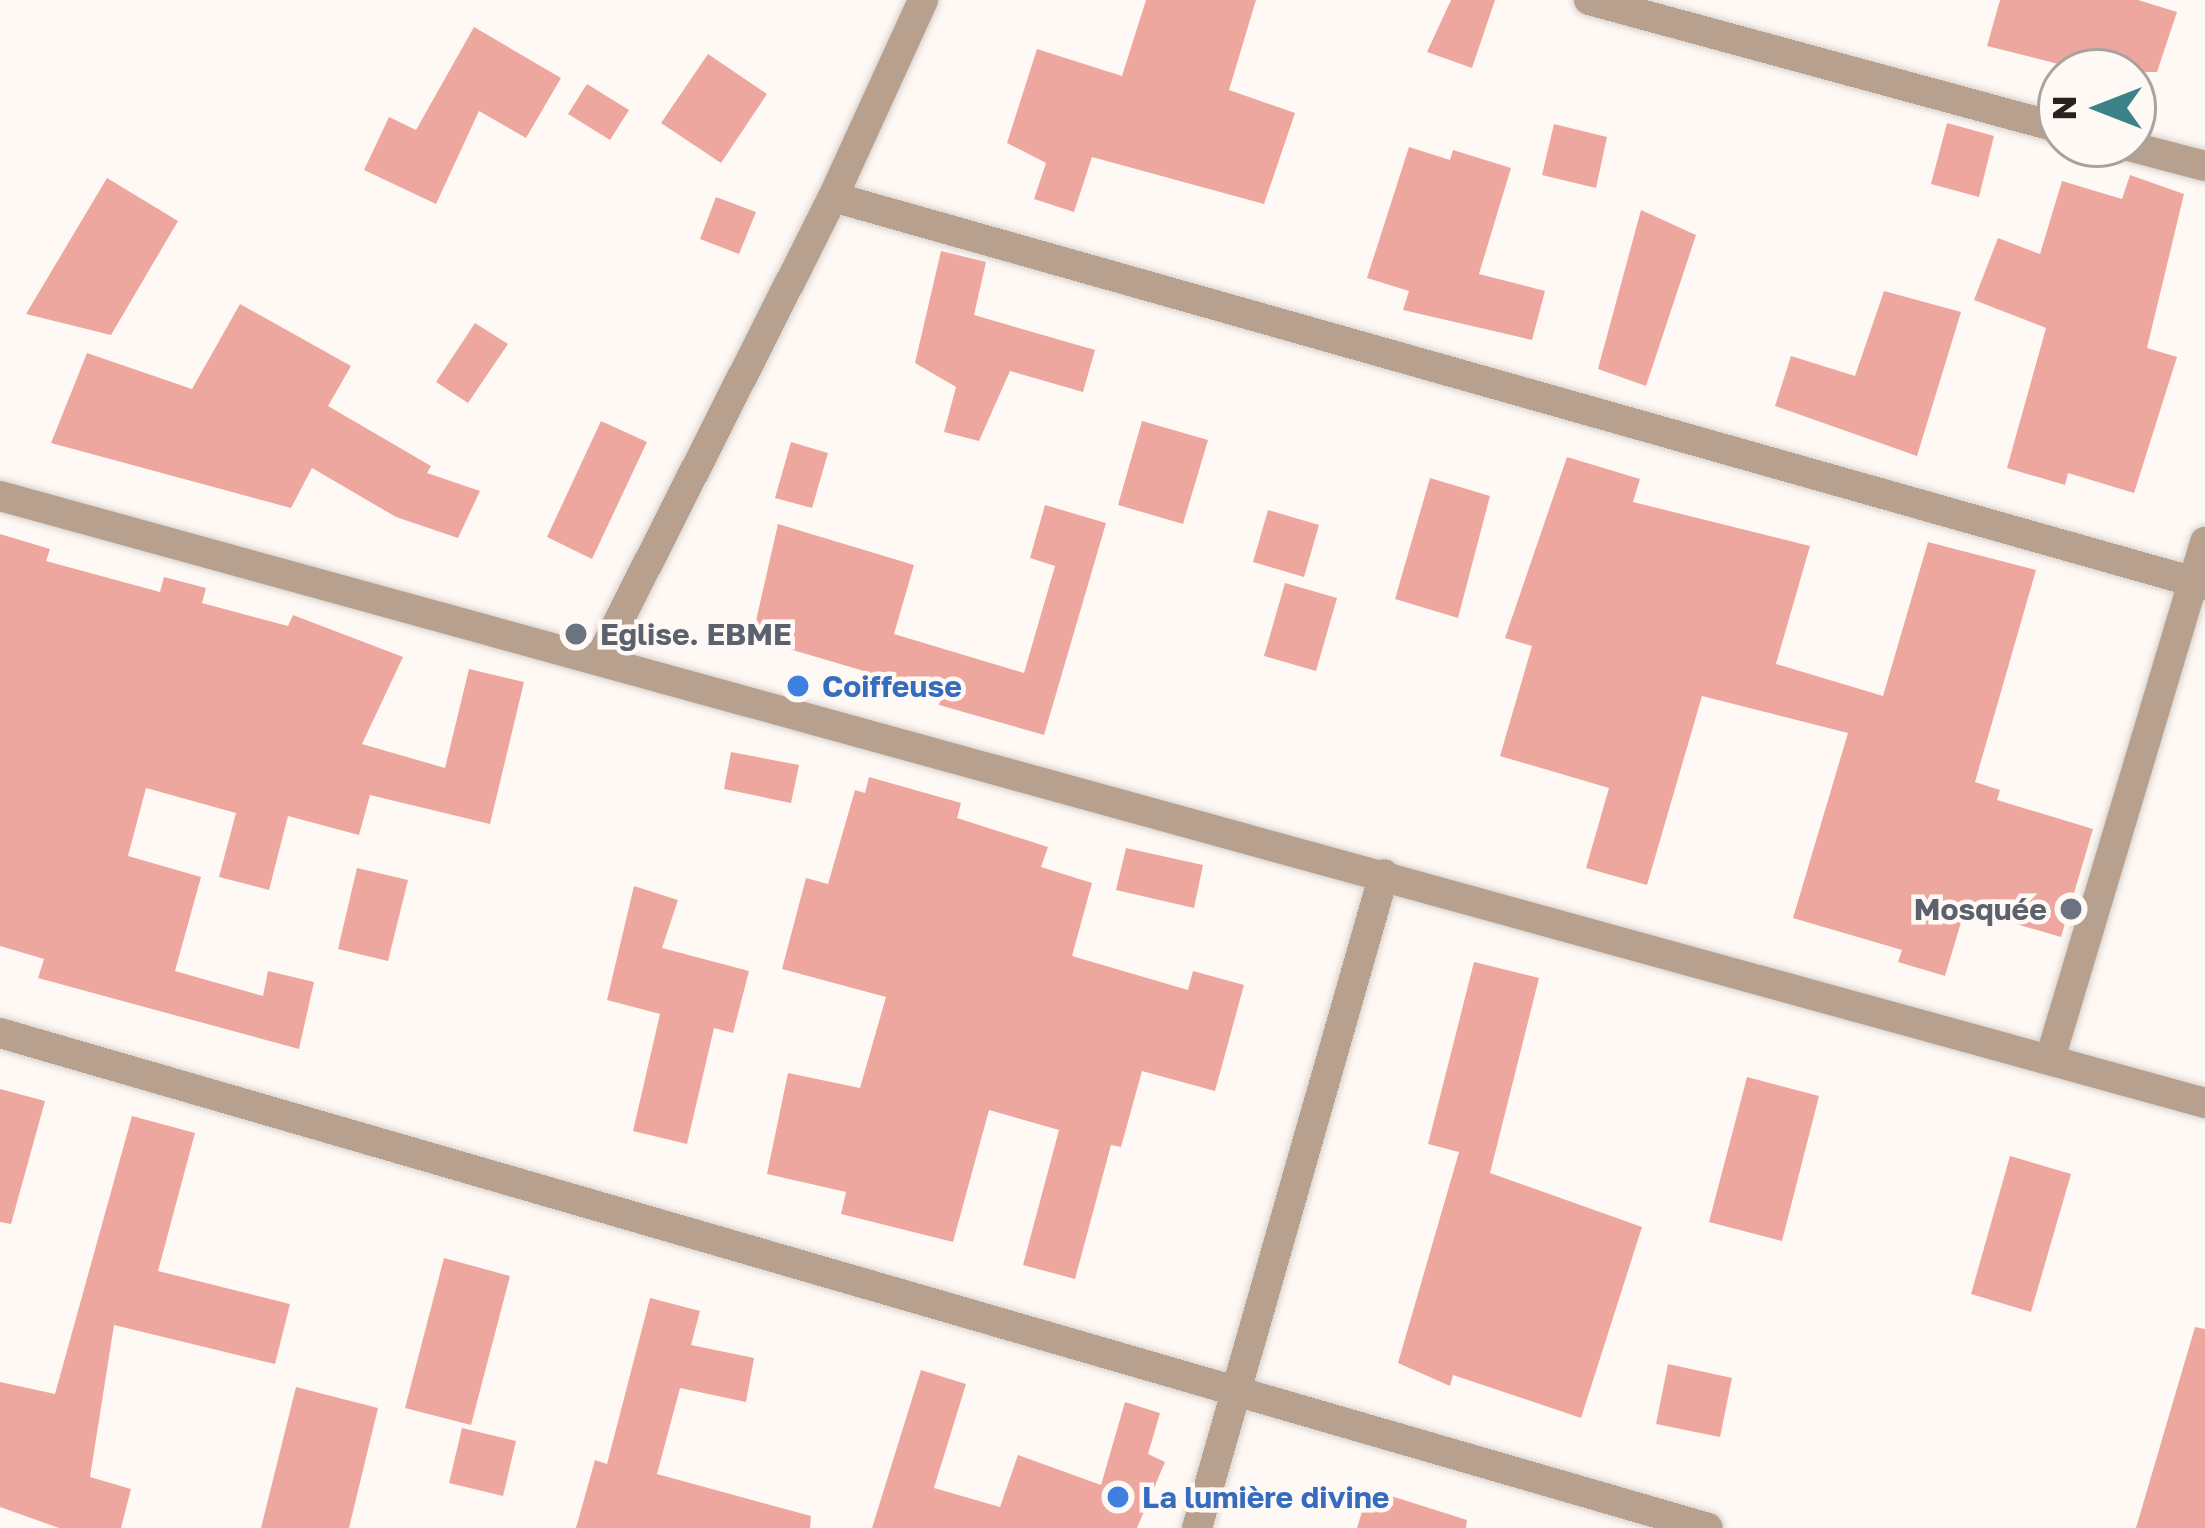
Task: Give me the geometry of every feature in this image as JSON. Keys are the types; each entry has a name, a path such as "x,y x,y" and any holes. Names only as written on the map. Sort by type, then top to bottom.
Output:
{"street":[{"path":"599,660 833,197 923,0"},
{"path":"1589,0 2037,121"},
{"path":"2157,153 2205,166"},
{"path":"833,197 2199,584"},
{"path":"0,496 2205,1103"},
{"path":"2050,1058 2199,584 2205,542"},
{"path":"1197,1528 1384,874"},
{"path":"0,1033 1708,1528"}],"building":[{"path":"1146,0 1256,0 1229,90 1295,113 1264,204 1092,157 1074,212 1034,199 1046,163 1007,143 1037,49 1122,76"},
{"path":"1451,0 1495,0 1472,68 1427,52"},
{"path":"2000,0 2138,0 2177,12 2157,72 2157,48 2037,48 2037,59 1987,46"},
{"path":"474,27 561,78 526,138 479,111 436,204 364,170 389,117 416,130"},
{"path":"708,54 767,94 721,163 661,123"},
{"path":"587,84 629,110 610,140 568,114"},
{"path":"1947,123 1994,136 1979,197 1931,184"},
{"path":"1554,124 1607,137 1596,188 1542,175"},
{"path":"1409,147 1450,160 1453,150 1511,168 1479,274 1545,291 1532,340 1403,310 1409,291 1367,278"},
{"path":"2130,175 2184,194 2147,348 2177,357 2134,493 2068,473 2065,485 2007,468 2046,328 1974,300 1998,238 2040,254 2062,181 2122,199"},
{"path":"107,178 178,221 111,335 26,314"},
{"path":"716,197 756,212 739,254 700,239"},
{"path":"1641,210 1696,235 1646,386 1598,369"},
{"path":"941,251 986,262 974,315 1095,350 1083,392 1010,371 979,441 944,432 956,387 915,363"},
{"path":"1884,291 1961,312 1917,456 1775,406 1791,356 1855,376"},
{"path":"240,304 351,366 328,406 431,466 427,473 480,491 458,538 396,517 312,468 291,508 51,443 87,353 192,389"},
{"path":"475,323 508,344 468,403 436,382"},
{"path":"601,421 647,442 592,559 547,537"},
{"path":"1142,421 1208,440 1183,524 1118,505"},
{"path":"791,442 828,453 812,508 775,498"},
{"path":"1567,457 1640,479 1633,502 1810,546 1776,664 1883,696 1928,542 2036,570 1975,782 2000,790 1997,800 2093,829 2061,937 1965,909 1945,976 1898,962 1902,950 1793,918 1848,733 1702,696 1647,885 1586,868 1609,788 1500,756 1532,646 1505,638"},
{"path":"1430,478 1490,496 1458,618 1395,599"},
{"path":"1045,505 1106,523 1044,735 939,705 942,694 752,638 778,524 914,565 894,634 1024,673 1055,566 1030,558"},
{"path":"1268,510 1319,525 1304,577 1253,562"},
{"path":"0,534 50,549 46,561 160,592 164,577 206,588 202,603 288,626 293,615 403,657 362,744 445,768 469,669 524,682 490,824 370,795 359,835 288,816 269,890 219,877 236,813 146,788 128,856 201,877 175,971 263,996 268,971 314,982 299,1049 38,978 44,959 0,946"},
{"path":"1285,583 1337,598 1316,671 1264,656"},
{"path":"731,752 799,765 791,803 724,789"},
{"path":"869,777 961,803 957,818 1048,847 1041,867 1092,883 1072,956 1188,990 1193,971 1244,985 1215,1091 1142,1071 1121,1147 1111,1145 1075,1279 1023,1265 1059,1130 989,1110 953,1242 841,1214 846,1192 767,1174 788,1073 860,1088 886,997 782,969 806,878 828,884 855,790 865,793"},
{"path":"1126,848 1203,865 1194,908 1116,890"},
{"path":"357,868 408,880 388,961 338,949"},
{"path":"634,886 678,900 662,948 749,971 733,1033 714,1028 687,1144 633,1131 660,1014 607,1000"},
{"path":"1474,962 1539,978 1490,1173 1642,1227 1581,1418 1453,1375 1450,1386 1398,1363 1459,1152 1428,1144"},
{"path":"1747,1077 1819,1096 1782,1241 1709,1222"},
{"path":"0,1089 45,1101 11,1224 0,1222"},
{"path":"132,1116 195,1133 158,1271 290,1304 275,1364 114,1325 90,1477 131,1489 121,1528 59,1528 0,1507 0,1382 55,1394"},
{"path":"2010,1156 2071,1174 2031,1312 1971,1294"},
{"path":"444,1258 510,1276 471,1425 405,1408"},
{"path":"650,1298 700,1311 691,1345 754,1358 746,1402 680,1388 657,1474 811,1516 810,1528 576,1528 595,1460 607,1464"},
{"path":"2195,1327 2205,1329 2205,1528 2136,1528"},
{"path":"1668,1364 1732,1378 1720,1437 1656,1424"},
{"path":"921,1370 966,1384 934,1488 1000,1507 1018,1455 1101,1485 1125,1402 1160,1413 1148,1454 1165,1462 1137,1528 872,1528"},
{"path":"296,1387 378,1408 349,1528 261,1528"},
{"path":"462,1428 516,1441 503,1496 449,1483"},
{"path":"1369,1489 1467,1520 1466,1528 1357,1528"}],"place":[{"name":"Eglise. EBME","path":"576,634"},
{"name":"Coiffeuse","path":"798,686"},
{"name":"Mosquée","path":"2071,909"},
{"name":"La lumière divine","path":"1118,1497"}]}
